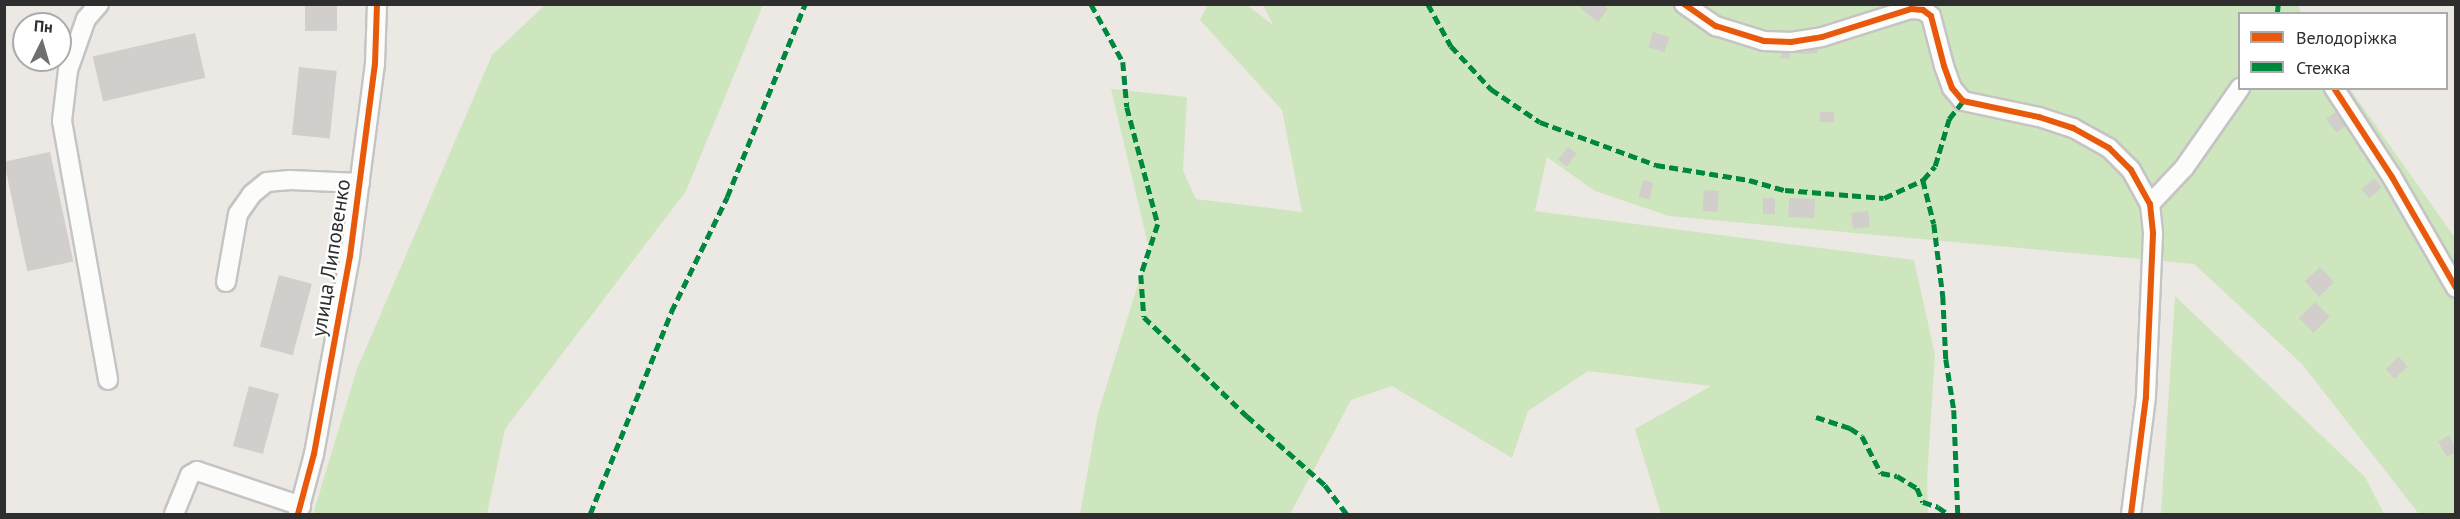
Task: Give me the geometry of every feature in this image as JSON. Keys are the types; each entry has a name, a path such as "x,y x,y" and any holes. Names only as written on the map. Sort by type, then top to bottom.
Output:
{"street":[{"path":"99,4 86,19 68,70 62,121 108,380"},
{"name":"улица Липовенко","path":"300,510 318,432 360,183 375,64 378,4"},
{"path":"1684,4 1716,26 1764,42 1791,42 1822,37 1911,9 1923,10 1931,16 1952,88 1963,101 2039,117 2073,128 2109,147 2131,170 2150,204 2153,234 2146,397 2131,514"},
{"path":"2150,204 2184,168 2239,90"},
{"path":"2335,90 2392,177 2432,251 2456,288"},
{"path":"226,282 238,214 252,194 267,182 290,180 360,183"},
{"path":"174,514 190,475 196,471 300,510"}],"green space":[{"path":"545,5 763,5 686,191 505,429 487,514 313,514 357,369 492,55"},
{"path":"1208,5 1247,5 1273,25 1263,5 2298,5 2301,12 2238,12 2238,90 2351,90 2455,238 2455,514 2419,514 2302,364 2194,264 1669,216 1595,191 1547,157 1535,211 1914,260 1935,355 1927,479 1928,514 1661,514 1635,429 1711,386 1588,371 1528,411 1512,458 1392,386 1351,400 1290,514 1080,514 1098,413 1149,249 1111,89 1187,97 1183,171 1196,199 1302,212 1282,110 1200,20"},
{"path":"2175,296 2365,477 2384,514 2161,514"}],"building":[{"path":"305,4 337,4 337,31 305,31"},
{"path":"1583,4 1602,4 1608,9 1598,22 1580,8"},
{"path":"1653,32 1669,37 1665,52 1648,47"},
{"path":"195,33 205,78 103,101 93,57"},
{"path":"1817,39 1818,53 1799,54 1798,40"},
{"path":"1782,44 1791,45 1789,59 1781,58"},
{"path":"299,67 337,71 330,139 292,135"},
{"path":"1820,112 1834,112 1834,122 1820,122"},
{"path":"2336,112 2346,126 2336,133 2326,119"},
{"path":"1568,147 1577,154 1567,166 1558,160"},
{"path":"50,152 73,262 27,271 4,162"},
{"path":"2374,178 2382,187 2369,198 2361,189"},
{"path":"1643,180 1654,183 1649,199 1639,196"},
{"path":"1704,190 1719,191 1717,212 1703,211"},
{"path":"1763,198 1775,198 1775,214 1763,214"},
{"path":"1789,198 1815,199 1814,218 1788,217"},
{"path":"1868,211 1870,227 1853,229 1851,213"},
{"path":"2320,267 2334,282 2319,297 2305,281"},
{"path":"279,275 312,284 293,355 260,346"},
{"path":"2315,302 2330,317 2314,333 2299,318"},
{"path":"2399,357 2408,367 2394,379 2386,369"},
{"path":"249,386 279,394 263,454 233,446"},
{"path":"2449,435 2456,452 2447,457 2438,442"}],"marked path":[{"path":"590,514 671,312 727,197 805,4"},
{"path":"1091,4 1123,62 1127,107 1158,224 1141,275 1144,317 1247,416 1325,485 1347,514"},
{"path":"1428,4 1451,46 1491,89 1540,122 1656,165 1749,180 1785,190 1884,198 1923,180 1935,166 1949,119 1963,101"},
{"path":"2277,12 2278,4"},
{"path":"1923,180 1934,224 1943,296 1946,359 1954,410 1958,514"},
{"path":"1816,417 1850,428 1862,436 1881,473 1897,476 1917,488 1923,502 1938,507 1948,514"}],"cycle path":[{"path":"298,514 314,454 350,256 375,64 377,4"},
{"path":"1684,4 1716,26 1764,41 1791,42 1822,37 1911,9 1923,10 1931,16 1952,88 1963,101 2039,117 2073,128 2109,148 2131,170 2150,204 2153,234 2146,397 2131,514"},
{"path":"2335,90 2392,177 2456,288"}]}
